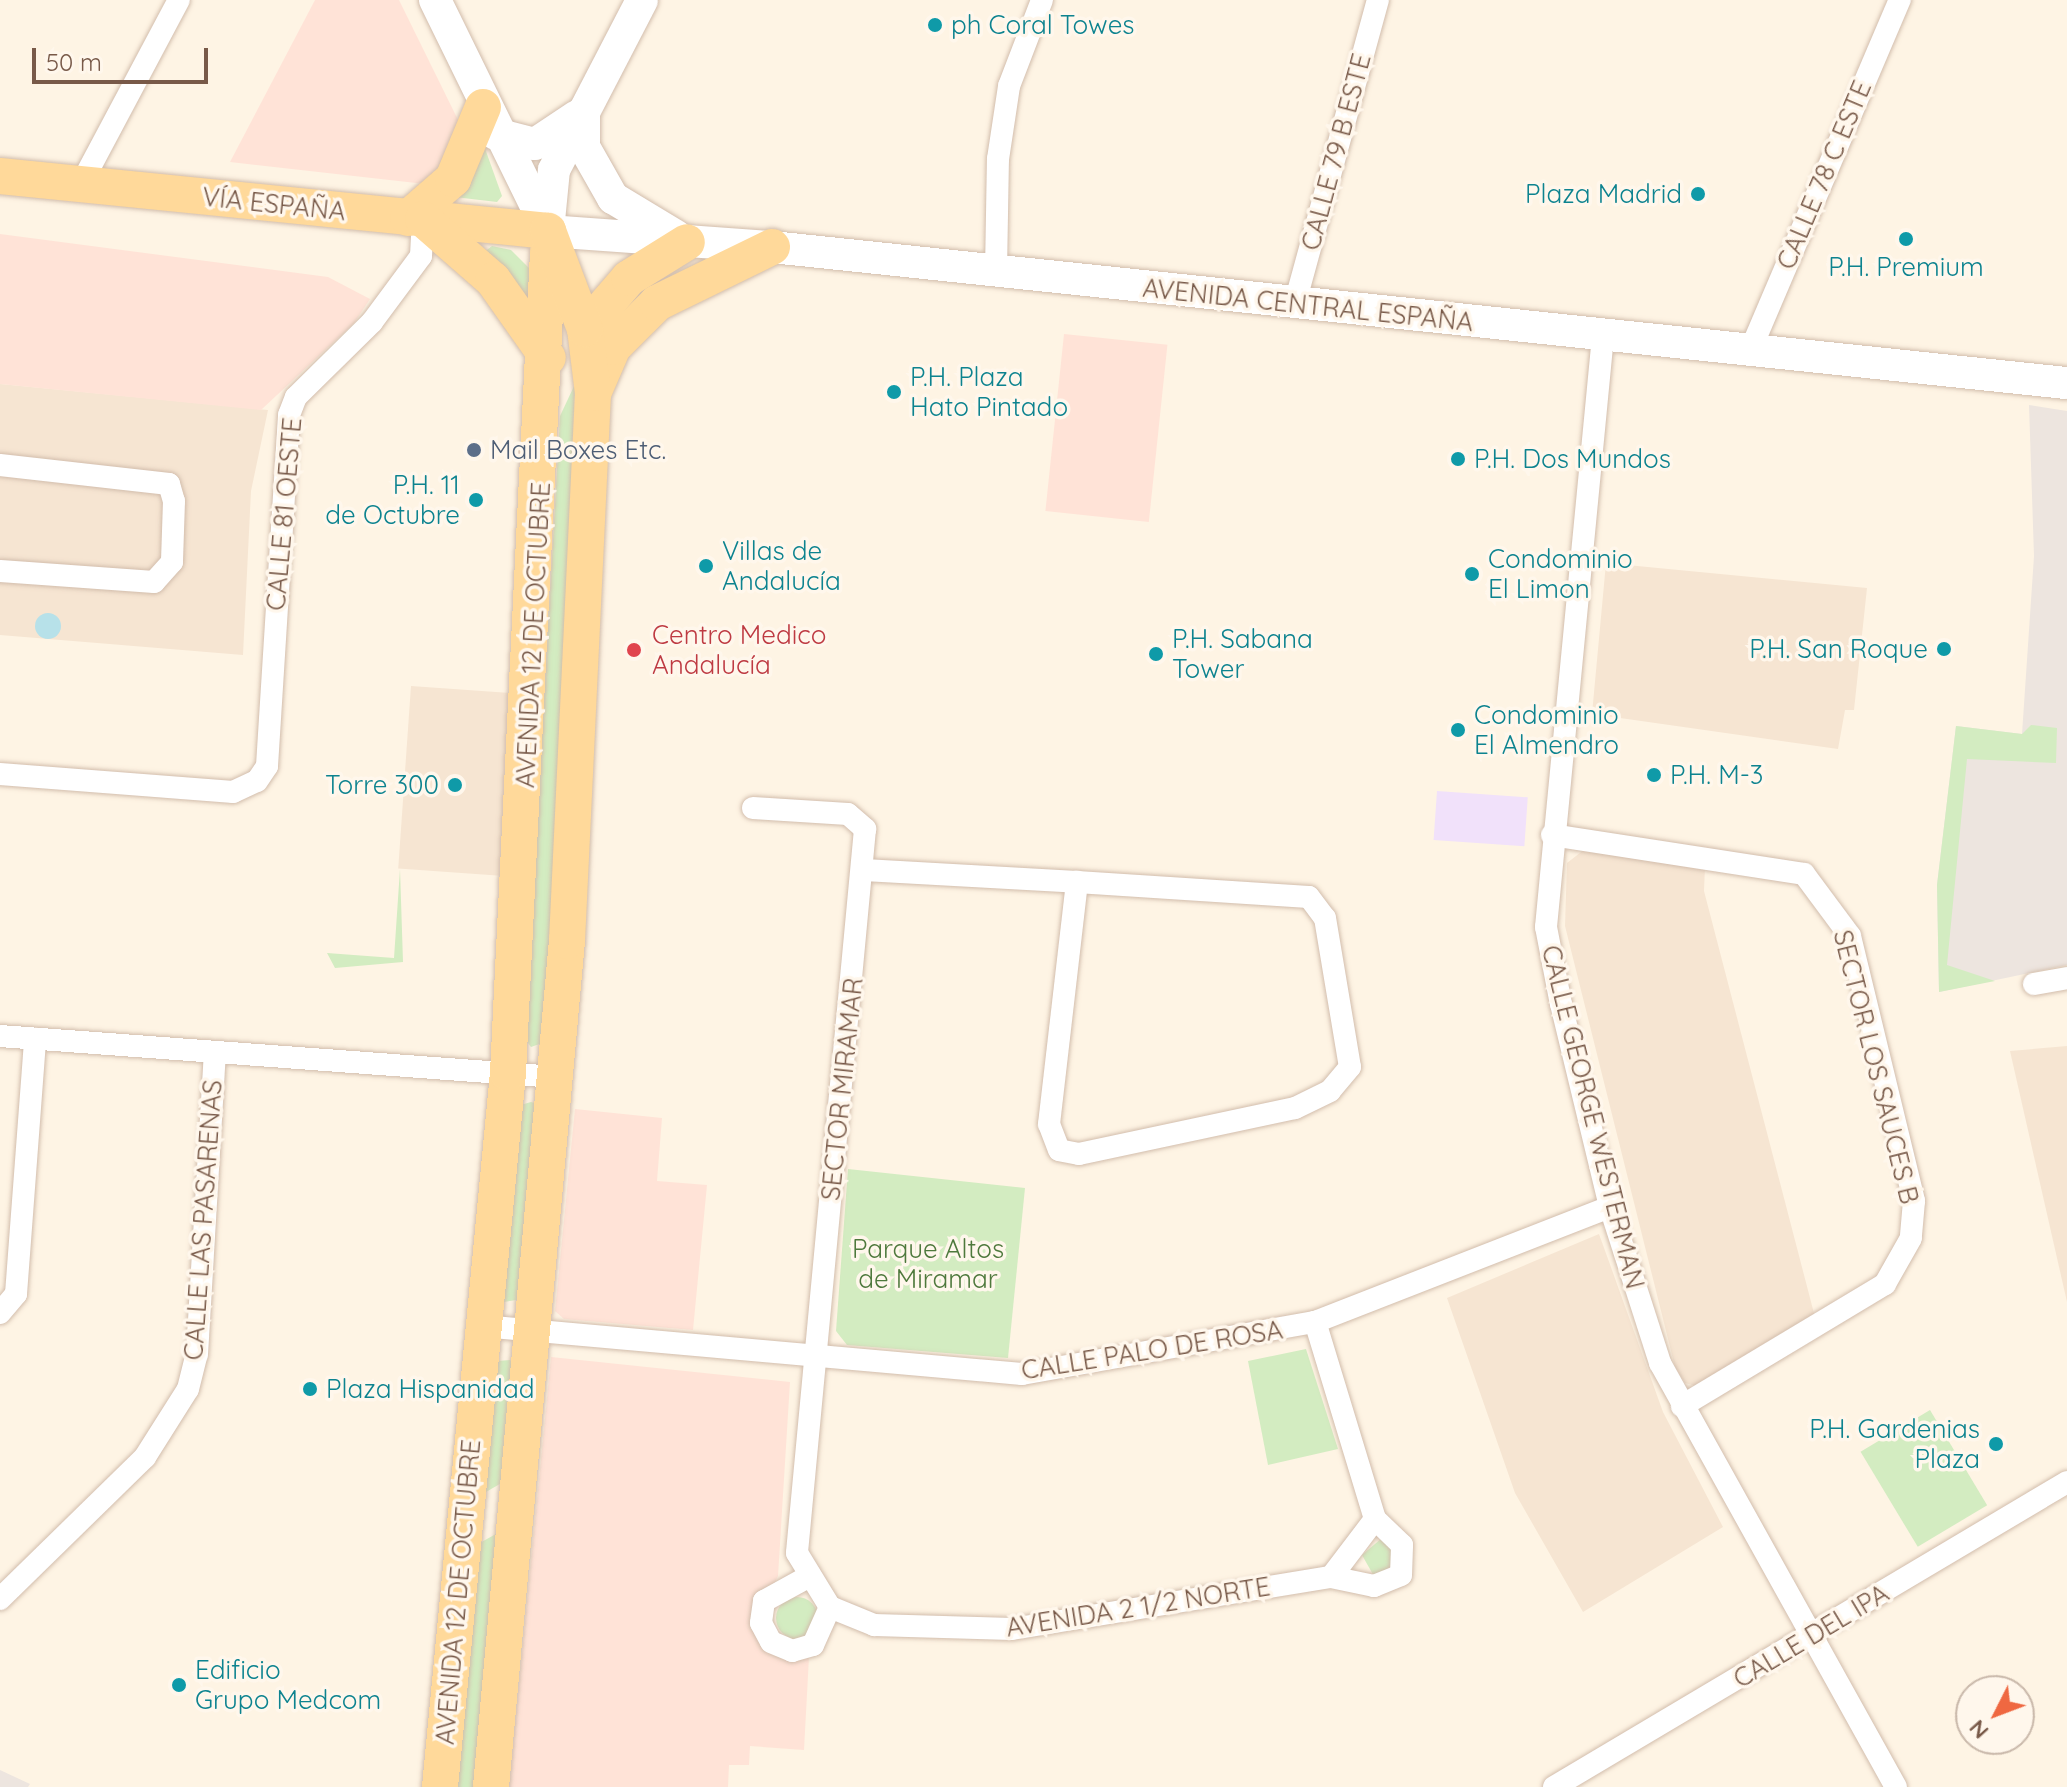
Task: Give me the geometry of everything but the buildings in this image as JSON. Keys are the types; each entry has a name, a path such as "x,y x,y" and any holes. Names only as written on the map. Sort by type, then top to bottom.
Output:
{"main road":[{"path":"435,0 490,120 548,231"},
{"path":"548,231 554,170 642,0"},
{"path":"490,120 542,142 584,111"},
{"path":"584,111 584,147 613,198 687,242 629,278 585,329"},
{"path":"490,120 453,179 416,218 493,280 548,358"},
{"name":"VÍA ESPAÑA","path":"0,176 548,231"},
{"name":"AVENIDA CENTRAL ESPAÑA","path":"548,231 772,247 2067,383"},
{"name":"AVENIDA 12 DE OCTUBRE","path":"491,1787 518,1509 577,788 593,393 585,329 548,231"},
{"name":"AVENIDA 12 DE OCTUBRE","path":"440,1787 508,1073 548,358 548,231"},
{"path":"593,393 613,347 657,303 772,247"},
{"path":"464,1520 518,1509"}],"street":[{"path":"81,184 179,0"},
{"path":"996,271 998,159 1009,86 1042,0"},
{"name":"CALLE 79 B ESTE","path":"1295,303 1378,0"},
{"name":"CALLE 78 C ESTE","path":"1750,351 1900,0"},
{"name":"CALLE 81 OESTE","path":"0,774 233,792 257,781 267,766 289,415 296,397 372,322 421,256 416,218"},
{"name":"CALLE GEORGE WESTERMAN","path":"1603,336 1552,835 1546,927 1610,1207 1640,1307 1682,1406 1808,1638 1896,1787"},
{"path":"0,465 169,484 174,501 172,562 154,582 0,571"},
{"name":"SECTOR MIRAMAR","path":"753,808 861,819 864,870 815,1361"},
{"name":"SECTOR LOS SAUCES B","path":"1552,835 1804,874 1850,936 1914,1201 1911,1238 1885,1284 1682,1406"},
{"path":"864,870 1077,882 1317,903 1351,1042 1350,1067 1330,1091 1295,1108 1079,1154 1059,1150 1049,1124 1077,882"},
{"path":"2034,984 2067,978"},
{"path":"0,1036 555,1077"},
{"path":"3,1307 16,1294 35,1039"},
{"name":"CALLE LAS PASARENAS","path":"0,1599 145,1457 188,1389 197,1354 215,1054"},
{"name":"CALLE PALO DE ROSA","path":"482,1326 815,1361 1022,1374 1315,1322 1610,1207"},
{"path":"1315,1322 1375,1519 1402,1545 1401,1575 1374,1586 1331,1577 1375,1519"},
{"name":"AVENIDA 2 1/2 NORTE","path":"815,1361 797,1553 806,1578 830,1607 874,1625 1012,1629 1331,1577"},
{"name":"CALLE DEL IPA","path":"1554,1787 2067,1482"},
{"path":"806,1578 764,1601 761,1623 771,1642 792,1651 813,1645 830,1607"}],"shaded area":[{"path":"315,0 399,0 464,132 434,185 230,162"},
{"path":"0,234 328,277 370,299 354,323 261,410 0,384"},
{"path":"1064,334 1167,345 1149,522 1045,511"},
{"path":"0,384 268,410 251,491 243,655 0,635"},
{"path":"2029,405 2067,411 2067,965 1939,992 1937,885 1956,726 2022,734 2034,556"},
{"path":"1606,563 1867,588 1854,710 1845,710 1838,749 1592,714"},
{"path":"411,686 517,693 504,876 398,869"},
{"path":"1437,791 1528,797 1524,846 1434,840"},
{"path":"1585,849 1705,866 1704,891 1816,1321 1700,1387 1685,1383 1675,1367 1565,926 1567,863"},
{"path":"2067,1046 2067,1302 2010,1051"},
{"path":"575,1109 662,1118 657,1181 707,1185 693,1330 564,1319 555,1311"},
{"path":"1599,1234 1663,1412 1723,1527 1583,1612 1515,1493 1447,1298"},
{"path":"551,1357 790,1382 778,1576 754,1624 809,1657 804,1750 750,1746 749,1765 729,1765 728,1787 509,1787"},
{"path":"0,1770 30,1784 28,1787 0,1787"}],"green space":[{"path":"483,143 502,196 497,202 446,196"},
{"path":"492,246 511,250 534,273 537,308 483,253"},
{"path":"575,384 548,1041 531,1047 525,1039 560,416"},
{"path":"2031,725 2057,728 2056,763 1967,759 1947,965 1995,981 1939,992 1937,885 1956,726 2022,734"},
{"path":"400,869 403,962 335,968 327,953 394,958"},
{"path":"531,1102 538,1104 523,1299 504,1302 517,1106"},
{"name":"Parque Altos de Miramar","path":"848,1169 1025,1188 1008,1358 847,1345 836,1331"},
{"path":"1306,1349 1338,1449 1268,1465 1248,1361"},
{"path":"510,1360 516,1366 505,1481 479,1496 498,1361"},
{"path":"1930,1410 1987,1505 1918,1547 1861,1452"},
{"path":"503,1530 478,1787 451,1787 478,1544"},
{"path":"1382,1538 1403,1563 1375,1578 1362,1555"},
{"path":"797,1597 812,1603 818,1618 812,1633 797,1639 782,1633 776,1618 782,1603"}],"water":[{"path":"48,613 57,617 61,626 57,635 48,639 39,635 35,626 39,617"}],"place":[{"name":"ph Coral Towes","path":"935,25"},
{"name":"Plaza Madrid","path":"1698,194"},
{"name":"P.H. Premium","path":"1906,239"},
{"name":"P.H. Plaza Hato Pintado","path":"894,392"},
{"name":"Mail Boxes Etc.","path":"474,450"},
{"name":"P.H. Dos Mundos","path":"1458,459"},
{"name":"P.H. 11 de Octubre","path":"476,500"},
{"name":"Villas de Andalucía","path":"706,566"},
{"name":"Condominio El Limon","path":"1472,574"},
{"name":"P.H. San Roque","path":"1944,649"},
{"name":"Centro Medico Andalucía","path":"634,650"},
{"name":"P.H. Sabana Tower","path":"1156,654"},
{"name":"Condominio El Almendro","path":"1458,730"},
{"name":"P.H. M-3","path":"1654,775"},
{"name":"Torre 300","path":"455,785"},
{"name":"Plaza Hispanidad","path":"310,1389"},
{"name":"P.H. Gardenias Plaza","path":"1996,1444"},
{"name":"Edificio Grupo Medcom","path":"179,1685"}]}
